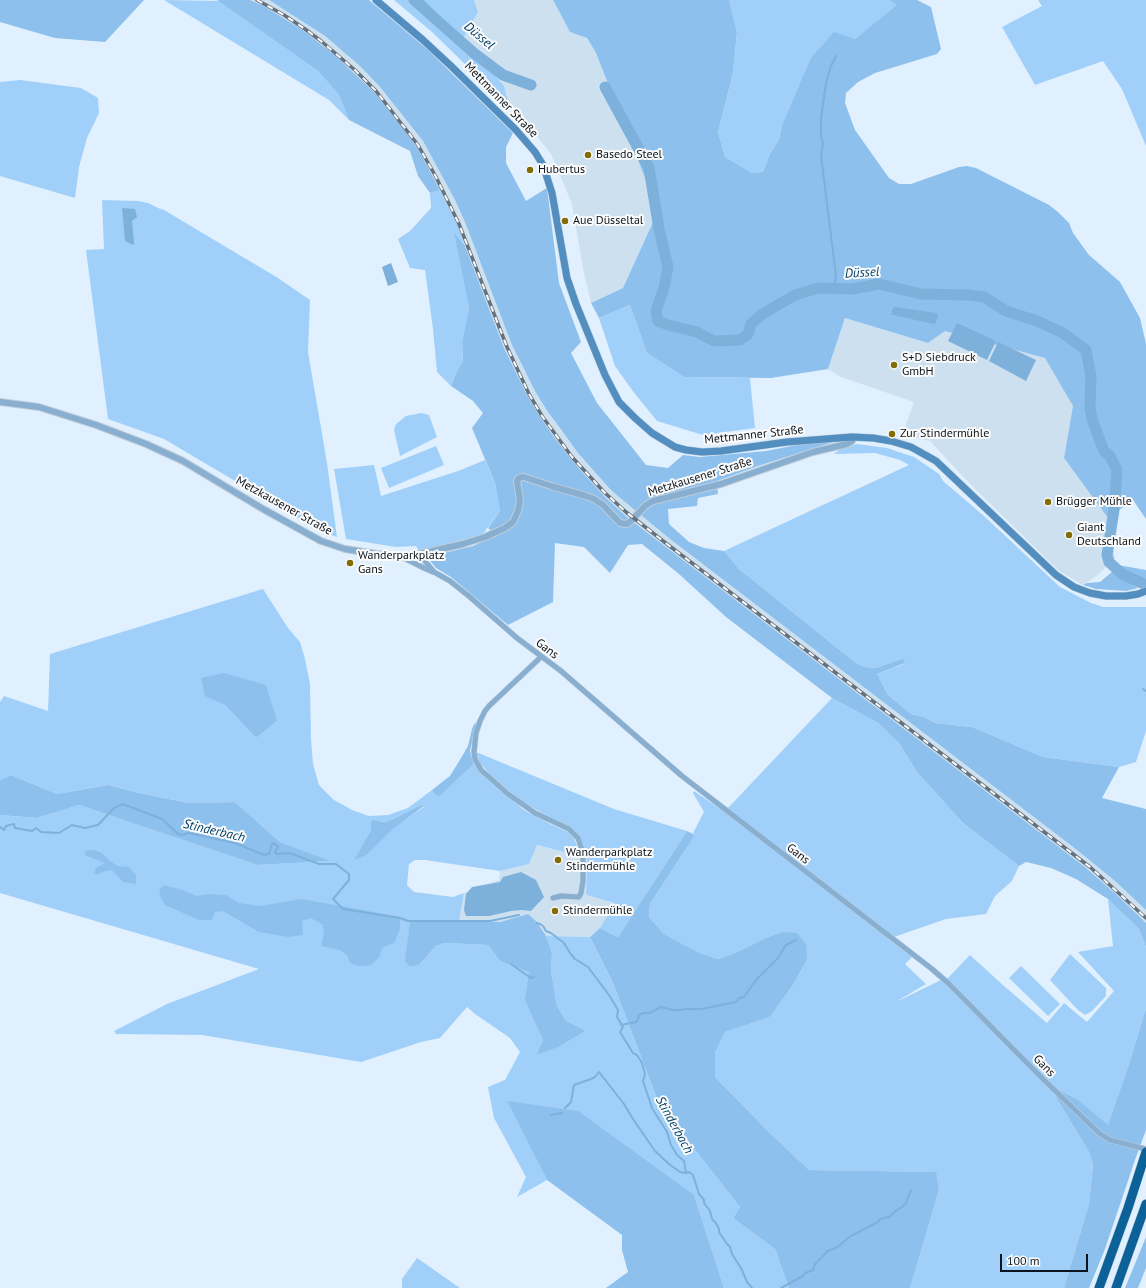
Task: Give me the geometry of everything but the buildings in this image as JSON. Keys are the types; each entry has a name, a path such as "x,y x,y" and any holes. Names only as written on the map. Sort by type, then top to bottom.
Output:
{"highway":[{"path":"1099,1288 1128,1208 1146,1152"},
{"path":"1116,1288 1146,1204"}],"main road":[{"name":"Mettmanner Straße","path":"376,0 451,66 516,130 535,152 543,165 552,193 567,278 576,304 611,388 619,402 652,433 674,447 702,452 721,451 787,442 852,437 891,441 911,447 936,461 1056,575 1074,587 1090,593 1106,596 1126,596 1145,591"}],"street":[{"name":"Metzkausener Straße","path":"0,402 39,407 96,425 165,452 183,461 263,509 322,541 345,549 396,557 419,554 485,537 505,528 513,522 518,511 520,501 517,481 518,478 521,477 586,496 603,506 620,523 627,524 646,505 653,501 721,484 812,452 847,444 852,441 852,437"},
{"name":"Gans","path":"419,554 434,572"},
{"name":"Gans","path":"402,557 450,581 517,638 561,671 682,776 932,969 948,983 1099,1133 1110,1140 1146,1149"},
{"path":"541,657 485,711 480,720 476,733 474,752 475,760 481,770 508,794 535,813 568,829 578,838 583,853 583,881 581,893 579,897 562,896 553,898"}],"shaded area":[{"path":"0,0 144,0 105,42 55,38 0,22"},
{"path":"164,0 219,1 318,71 339,95 349,120 329,100"},
{"path":"217,0 250,0 264,6 304,31 337,57 375,93 398,122 417,147 440,190 430,193 418,176 410,151 349,120 339,95 318,71"},
{"path":"250,0 269,0 325,36 360,66 380,87 423,141 455,200 465,222 522,366 548,412 561,431 609,488 670,539 1077,850 1115,881 1146,910 1146,923 1085,867 628,518 606,498 570,458 540,417 527,395 504,348 458,226 417,147 375,93 337,57 320,43 285,19 264,6"},
{"path":"269,0 369,0 428,50 513,133 506,147 506,163 526,201 547,188 559,283 581,342 571,353 597,403 646,465 668,468 683,455 700,457 766,451 802,444 840,440 761,465 717,481 718,494 698,498 697,506 668,509 669,524 689,542 704,548 724,551 739,569 856,663 865,667 876,668 903,659 905,663 877,674 888,695 911,714 924,717 935,723 972,727 1043,757 1119,767 1102,798 1146,809 1146,910 1115,881 1077,850 670,539 609,488 578,453 548,412 535,391 512,345 465,222 455,200 423,141 380,87 360,66 325,36"},
{"path":"394,0 409,0 443,31 452,28 425,0 474,0 478,12 463,39 504,86 508,101 503,101 432,32"},
{"path":"409,0 425,0 452,28 443,31"},
{"path":"474,0 553,0 570,32 587,38 596,53 658,211 623,288 591,303 583,268 572,204 551,154 508,101 504,86 463,39 478,12"},
{"path":"553,0 729,0 737,32 733,73 718,132 725,157 752,173 763,172 770,154 779,139 782,126 811,58 834,32 855,39 897,5 889,0 917,0 931,7 941,49 937,54 875,73 858,82 846,93 845,103 855,130 889,178 899,184 911,184 959,167 967,166 976,168 1049,205 1069,223 1073,233 1089,255 1120,282 1140,318 1146,344 1146,519 1133,500 1108,518 1064,458 1073,406 1045,358 945,331 928,343 845,318 828,369 771,378 684,377 647,353 630,305 599,318 591,303 623,288 658,211 596,53 587,38 570,32"},
{"path":"729,0 889,0 898,5 855,39 782,126 779,139 770,154 763,172 752,173 725,157 718,132 733,73 737,32"},
{"path":"1038,0 1146,0 1146,146 1122,89 1103,61 1035,85 1002,27 1042,6"},
{"path":"20,80 81,88 98,98 99,113 87,138 79,167 75,198 0,176 0,82"},
{"path":"440,190 458,226 465,246 455,233 469,308 462,342 463,361 451,386 437,372 425,270 410,268 398,239 410,231 431,208 430,193"},
{"path":"102,200 138,201 148,203 164,210 278,278 310,300 308,352 327,463 337,537 318,530 164,439 108,419 86,250 104,249"},
{"path":"122,208 135,209 137,217 132,221 133,245 125,241"},
{"path":"454,232 465,246 504,348 527,395 540,417 570,458 606,498 628,518 1085,867 1146,923 1146,947 1139,929 1108,899 1076,879 1051,868 1026,862 1019,866 963,823 917,772 899,743 878,723 832,698 726,617 679,574 642,544 628,545 610,573 584,547 555,543 553,602 508,625 451,577 436,568 427,557 473,546 496,535 488,528 500,511 495,483 472,428 483,413 473,401 451,386 463,361 462,342 469,308"},
{"path":"391,263 398,282 388,286 382,267"},
{"path":"630,305 647,353 684,377 750,378 755,428 703,435 657,421 615,366 599,318"},
{"path":"895,307 936,313 938,315 936,323 934,324 893,315 891,314 893,308"},
{"path":"845,318 928,343 945,331 1046,358 1073,406 1064,458 1108,518 1115,558 1099,574 1083,585 1059,571 972,486 930,441 902,435 914,402 841,377 828,369"},
{"path":"957,323 996,341 987,360 948,341"},
{"path":"998,342 1036,360 1026,381 989,361"},
{"path":"421,413 429,415 437,437 400,456 394,430 396,424 406,416"},
{"path":"857,444 887,448 914,457 939,474 943,481 984,516 1060,587 1091,603 1103,607 1146,607 1146,731 1136,762 1119,767 1043,757 972,727 935,723 924,717 911,714 888,695 877,674 904,664 903,660 876,668 865,667 856,663 739,569 724,551 909,465 900,460 875,453 834,454 839,450"},
{"path":"436,446 444,465 389,488 381,468"},
{"path":"485,460 495,483 500,511 482,535 419,551 416,546 396,547 346,539 334,469 374,465 381,496 458,471"},
{"path":"1118,565 1146,570 1146,581 1121,569"},
{"path":"1113,571 1138,588 1126,591 1096,589 1083,585 1087,583 1100,582"},
{"path":"263,589 288,628 300,642 310,684 313,764 319,785 334,800 352,810 369,816 388,815 408,808 432,790 434,794 445,791 474,764 493,784 524,810 568,832 574,838 581,856 537,845 529,864 500,871 425,860 415,860 409,864 407,885 414,892 453,897 464,893 459,921 410,920 406,961 410,967 419,965 436,946 444,943 488,945 500,961 530,972 526,1000 543,1040 536,1055 566,1021 557,1006 551,971 552,953 546,936 590,937 613,983 659,1104 740,1207 733,1218 775,1249 789,1288 724,1288 694,1195 508,1102 547,1180 517,1197 526,1177 494,1118 488,1087 505,1080 520,1052 510,1038 467,1007 440,1038 421,1042 361,1062 202,1035 116,1034 114,1031 167,1004 259,969 0,893 0,815 37,818 79,805 257,865 330,861 280,842 235,802 189,803 108,785 57,794 11,775 0,780 0,702 4,696 48,711 50,654","holes":["225,705 277,721 256,738","421,805 424,807 392,829 355,859 371,830 371,823 389,821"]},
{"path":"224,673 266,685 277,721 256,738 225,705 205,696 201,678"},
{"path":"832,698 878,723 899,743 917,772 963,823 1019,866 1012,881 995,896 986,914 946,919 888,939 912,957 905,964 926,984 899,1000 941,980 1051,1089 1089,1152 1093,1164 1089,1204 1064,1288 910,1288 939,1190 935,1172 809,1170 715,1077 715,1053 725,1032 770,1017 793,985 807,960 782,932 718,959 700,953 664,934 649,917 650,904 695,835 693,833 704,812 693,793 694,791 719,808 729,807"},
{"path":"476,723 470,751 474,764 439,796 434,794 432,790 450,776 461,758 468,746 472,729"},
{"path":"476,752 614,809 687,831 618,937 600,928 615,903 586,895 587,857 581,839 572,830 523,802 493,778 480,763"},
{"path":"11,775 57,794 108,785 189,803 235,802 280,842 331,861 257,865 79,805 37,818 0,815 0,780"},
{"path":"421,805 424,806 393,829 366,855 354,860 371,830 371,823 373,820 383,822 389,821"},
{"path":"687,831 695,835 650,904 649,917 664,934 700,953 718,959 782,932 797,933 806,944 807,960 793,985 770,1017 725,1032 715,1053 715,1077 809,1170 936,1172 939,1190 910,1288 789,1288 775,1249 733,1218 740,1207 659,1104 613,983 590,937 600,928 618,937"},
{"path":"536,845 587,857 586,895 615,903 600,928 590,937 546,936 537,922 528,914 500,922 459,921 464,893 499,880 500,871 529,864"},
{"path":"94,850 102,853 111,862 118,866 129,867 136,875 136,884 123,882 112,870 105,871 97,875 94,874 96,868 105,863 85,855 85,851"},
{"path":"521,872 536,880 544,897 531,911 511,911 489,916 466,916 464,910 466,894 472,887 500,882 503,877"},
{"path":"164,885 197,896 209,894 226,895 239,903 260,906 301,899 347,907 400,917 400,929 394,943 382,948 380,956 371,965 359,966 350,963 347,955 340,950 321,946 324,933 323,925 311,918 302,921 303,935 288,937 259,932 223,911 215,912 212,920 199,920 165,905 159,890"},
{"path":"1108,899 1139,929 1146,947 1146,1008 1108,1126 1077,1099 1053,1087 946,980 970,955 1047,1023 1064,1003 1087,1022 1114,991 1078,952 1113,946"},
{"path":"528,914 537,922 546,936 552,953 551,971 557,1006 566,1021 585,1031 558,1047 536,1055 543,1040 525,1000 529,972 500,961 488,945 444,943 436,946 419,965 410,967 405,961 410,920 500,922"},
{"path":"1070,954 1106,988 1106,996 1092,1011 1085,1015 1078,1010 1050,980"},
{"path":"1021,966 1060,1004 1048,1016 1009,978"},
{"path":"1146,1008 1146,1130 1105,1249 1089,1288 1064,1288 1089,1204 1093,1164 1089,1152 1051,1089 1053,1087 1077,1099 1108,1125"},
{"path":"507,1101 578,1111 694,1195 724,1288 606,1288 628,1272 622,1250 622,1235 547,1180"},
{"path":"1146,1237 1146,1268 1138,1288 1125,1288"},
{"path":"417,1258 460,1288 402,1288 402,1279"}],"waterway":[{"name":"Düssel","path":"414,0 475,54 503,75 531,85"},
{"path":"834,289 836,276 821,155 823,143 821,136 821,118 826,83 831,66 836,56"},
{"name":"Düssel","path":"605,87 649,168 659,229 668,267 664,288 656,311 658,321 697,332 714,341 740,340 748,334 751,324 761,315 795,295 818,288 852,289 879,284 921,294 969,295 984,297 1006,311 1037,321 1063,333 1086,350 1091,376 1090,408 1092,419 1104,451 1110,456 1117,470 1114,510 1107,555 1109,562 1122,574 1146,585"},
{"name":"Stinderbach","path":"0,827 4,830 6,826 14,824 15,828 32,831 36,828 41,832 59,833 72,825 85,828 98,825 114,808 123,804 162,819 181,835 189,833 235,843 264,855 269,854 272,844 274,843 278,847 275,852 277,854 290,853 319,864 336,864 349,874 349,880 333,899 343,909 400,918 408,921 490,921 519,915"},
{"name":"Stinderbach","path":"537,923 564,943 575,959 588,967 609,995 618,1010 617,1017 623,1027 620,1032 633,1053 637,1055 642,1063 645,1074 643,1081 652,1108 667,1132 671,1145 677,1155 684,1161 686,1173 689,1172 693,1175 699,1194 710,1211 712,1219 716,1223 719,1232 730,1247 732,1254 741,1268 747,1282 752,1288"},
{"path":"621,1025 636,1022 639,1015 643,1013 650,1013 661,1007 672,1010 701,1009 736,1002 739,998 744,997 756,980 777,959 786,945 796,940"},
{"path":"511,964 531,978 534,977"},
{"path":"565,1108 571,1102 574,1085 595,1077 599,1072 624,1104 655,1151 680,1172 686,1173"},
{"path":"551,1115 562,1113"},
{"path":"781,1288 803,1276 805,1273 813,1270 815,1264 828,1251 836,1248 851,1236 878,1222 880,1219 889,1217 906,1203 911,1190"}],"railway":[{"path":"257,0 305,29 356,71 376,91 418,145 436,177 459,224 507,347 529,394 542,416 572,457 604,492 626,512 667,544 1090,867 1146,918"}],"place":[{"name":"Basedo Steel","path":"588,155"},
{"name":"Hubertus","path":"530,170"},
{"name":"Aue Düsseltal","path":"565,221"},
{"name":"S+D Siebdruck GmbH","path":"894,365"},
{"name":"Zur Stindermühle","path":"892,434"},
{"name":"Brügger Mühle","path":"1048,502"},
{"name":"Giant Deutschland","path":"1069,535"},
{"name":"Wanderparkplatz Gans","path":"350,563"},
{"name":"Wanderparkplatz Stindermühle","path":"558,860"},
{"name":"Stindermühle","path":"555,911"}]}
